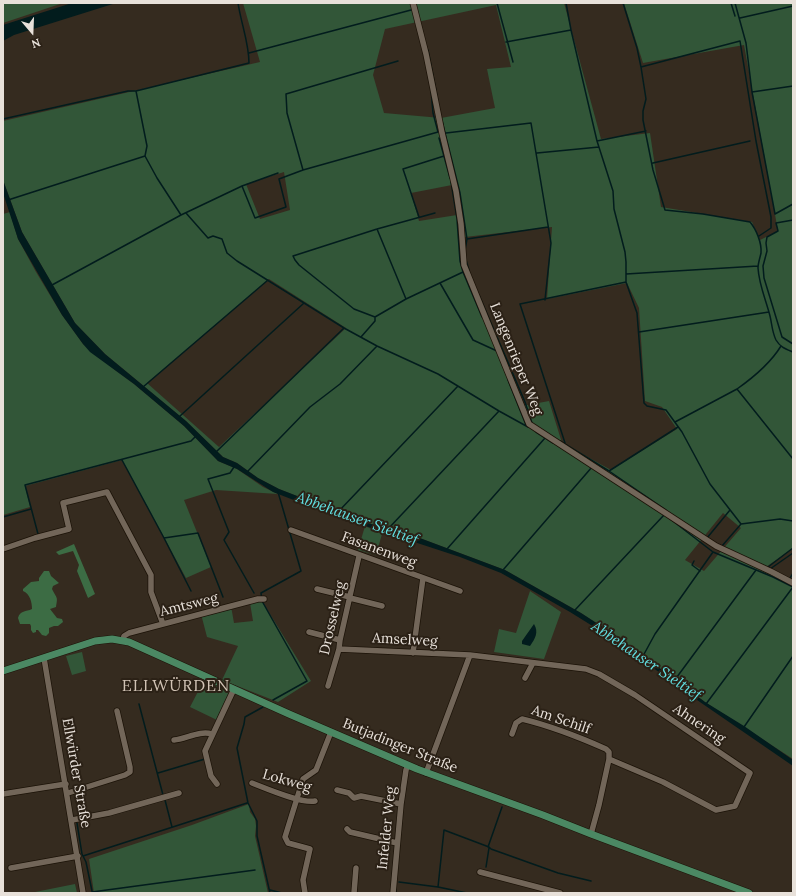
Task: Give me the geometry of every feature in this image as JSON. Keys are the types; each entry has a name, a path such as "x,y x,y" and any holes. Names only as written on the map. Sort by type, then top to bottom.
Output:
{"main road":[{"name":"Butjadinger Straße","path":"3,671 95,641 112,639 123,640 136,644 234,689 408,765 747,893"}],"street":[{"name":"Langenrieper Weg","path":"412,3 426,54 442,133 456,191 461,224 464,265 529,424 716,546 793,583"},
{"path":"3,549 68,530 63,503 107,492 151,575 151,592 163,624"},
{"name":"Fasanenweg","path":"291,530 359,556 460,591"},
{"name":"Drosselweg","path":"328,686 339,649 359,556"},
{"path":"412,653 422,578"},
{"path":"317,589 382,606"},
{"name":"Amtsweg","path":"123,640 124,636 129,633 258,600 264,600"},
{"path":"310,632 340,640"},
{"name":"Amselweg","path":"339,649 470,655"},
{"path":"426,772 470,655"},
{"name":"Ahnering","path":"470,655 586,669 599,674 635,695 750,773 735,806 716,810 663,782 609,759"},
{"name":"Ellwürder Straße","path":"44,658 68,793 83,893"},
{"path":"525,678 533,663"},
{"path":"217,784 211,776 205,751 234,689"},
{"path":"68,793 125,775 130,772 117,711"},
{"name":"Am Schilf","path":"512,734 516,723 522,719 536,722 579,737 606,749 609,759"},
{"path":"174,740 181,740 206,732 212,734"},
{"path":"305,893 304,880 310,849 288,843 285,836 303,779 316,770 331,732"},
{"path":"591,834 598,811 609,759"},
{"name":"Infelder Weg","path":"393,893 401,804 408,765"},
{"name":"Lokweg","path":"252,783 297,798 312,802 315,801"},
{"path":"3,794 66,784"},
{"path":"336,790 350,793 354,798 361,796 401,804"},
{"path":"72,820 109,813 179,793"},
{"path":"347,829 350,832 397,843"},
{"path":"11,868 78,856"},
{"path":"354,893 356,868"},
{"path":"480,872 540,891 560,893"}],"green space":[{"path":"3,3 63,3 3,23"},
{"path":"243,3 564,3 601,139 650,133 661,207 752,222 760,240 778,231 744,45 643,63 624,3 793,3 793,548 766,567 793,583 793,759 705,702 618,637 581,613 505,570 417,537 364,522 279,489 258,478 237,463 223,457 186,421 105,354 75,323 22,232 3,180 3,121 260,62","holes":["496,5 511,67 487,69 495,108 441,118 384,113 373,75 385,29","284,172 290,210 260,219 246,184","452,185 457,215 419,221 411,193","552,227 547,299 627,283 639,308 645,401 662,407 677,429 611,470 562,443 549,401 522,406 465,273 465,237","269,279 346,328 219,447 147,383","723,513 741,528 704,571 685,560"]},
{"path":"10,212 18,239 36,272 62,315 83,344 184,426 218,461 237,469 263,487 278,494 216,490 184,500 211,567 186,578 122,460 25,486 30,507 3,515 3,214"},
{"path":"365,526 382,534 376,555 358,550"},
{"path":"74,544 95,594 88,598 77,571 79,565 73,551 59,555 56,552"},
{"path":"44,571 49,571 51,576 59,583 53,586 52,589 57,598 56,607 50,609 57,618 62,619 63,622 58,626 49,628 49,633 46,636 42,635 38,630 33,633 30,624 20,624 18,618 22,612 32,609 30,598 23,591 23,589 31,582 39,581 39,578"},
{"path":"530,591 561,612 544,659 494,652 499,629 516,633"},
{"path":"262,601 311,681 278,702 222,680 238,646 207,637 201,614 231,606 234,623 253,621 250,603"},
{"path":"82,652 86,671 72,675 66,656"},
{"path":"204,680 230,692 217,720 190,707"},
{"path":"249,804 250,812 255,819 255,836 268,893 94,893 89,859 192,825"},
{"path":"75,884 77,893 30,893"}],"water":[{"path":"72,3 116,3 14,35 3,41 3,25"},
{"name":"Abbehauser Sieltief","path":"3,180 22,232 75,323 105,354 186,421 223,457 237,463 258,478 279,489 364,522 417,537 505,570 581,613 618,637 705,702 744,726 793,760 793,766 697,700 615,640 570,612 501,573 460,557 335,516 273,492 237,469 218,461 184,426 134,384 90,352 83,344 62,315 18,239 3,193"},
{"path":"534,624 536,635 530,646 522,644 522,641"}],"waterway":[{"path":"3,119 128,91 136,91 249,63 248,48 238,3"},
{"path":"497,3 513,62"},
{"path":"566,3 597,141 613,191 614,209 625,252 626,282 637,313 644,403 647,406 666,410 682,432 710,484 741,524"},
{"path":"623,3 637,48 641,67 646,99 643,111 643,120 653,170 665,210 703,214 750,222 761,245 758,266 759,274 774,334 776,340 783,348 793,352"},
{"path":"731,3 735,16"},
{"path":"735,3 746,43 752,92 775,214 793,204"},
{"path":"740,18 793,6"},
{"path":"249,53 411,10"},
{"path":"506,42 571,30"},
{"path":"641,67 740,41 756,141 771,217 771,228 759,236"},
{"path":"428,50 438,101"},
{"path":"303,170 287,113 286,94 398,61"},
{"path":"752,92 793,86"},
{"path":"242,186 255,218 286,207 279,179 303,170 438,132 433,113 431,90"},
{"path":"136,91 147,146 145,156 157,178 181,215"},
{"path":"442,121 460,193 467,239 465,250"},
{"path":"446,133 531,123 551,243 545,300"},
{"path":"597,141 646,131"},
{"path":"439,138 450,178"},
{"path":"653,163 750,141"},
{"path":"537,153 599,147"},
{"path":"8,200 145,156"},
{"path":"419,217 403,169 444,156"},
{"path":"52,285 181,215 242,186 278,173"},
{"path":"451,182 457,219 460,261 463,272 482,317"},
{"path":"186,213 208,238 213,236 222,239 227,253 237,261 344,328 377,346 438,374 528,427"},
{"path":"375,317 354,309 299,265 293,256 377,229 435,213"},
{"path":"793,220 776,223 778,231 767,237 767,251 763,266 764,278 782,337 793,344"},
{"path":"467,239 548,227"},
{"path":"377,229 406,299"},
{"path":"466,260 469,270"},
{"path":"626,274 758,266"},
{"path":"361,337 375,321 375,317 406,299 463,272"},
{"path":"143,387 268,280"},
{"path":"565,443 520,304 626,282"},
{"path":"440,283 473,340 497,351"},
{"path":"479,295 525,402 532,423"},
{"path":"180,416 304,303"},
{"path":"639,332 769,312"},
{"path":"216,452 344,328"},
{"path":"248,471 310,407 340,384 377,346"},
{"path":"675,422 737,389 750,380 772,359 781,346"},
{"path":"508,380 526,425"},
{"name":"Abbehauser Sieltief","path":"338,512 458,386"},
{"path":"737,389 793,459"},
{"name":"Abbehauser Sieltief","path":"388,529 499,411"},
{"path":"609,471 678,427"},
{"path":"536,432 553,443"},
{"path":"38,534 25,485 191,441 196,436"},
{"path":"447,549 545,438"},
{"path":"560,441 609,471 666,510"},
{"path":"122,460 191,591"},
{"path":"234,467 230,473 208,479 229,532 224,540 254,593"},
{"path":"503,570 592,467"},
{"path":"273,700 307,681 262,601 261,593 301,571 278,492"},
{"path":"3,517 31,509"},
{"path":"707,538 730,510"},
{"path":"575,610 664,515"},
{"path":"669,518 713,552"},
{"path":"722,546 741,524 780,519 793,521"},
{"path":"164,538 198,533 223,597"},
{"path":"768,567 793,548"},
{"name":"Abbehauser Sieltief","path":"643,656 655,634 713,552 793,587"},
{"path":"770,569 793,553"},
{"path":"694,561 692,565 700,571"},
{"name":"Abbehauser Sieltief","path":"674,681 756,570"},
{"path":"789,580 793,573"},
{"path":"706,704 793,587"},
{"path":"744,727 793,656"},
{"path":"139,704 163,795"},
{"path":"263,707 245,717 237,748 248,803 257,821 257,836 270,893"},
{"path":"158,773 205,759"},
{"path":"165,800 172,827"},
{"path":"83,856 247,803"},
{"path":"488,847 502,807"},
{"path":"77,823 82,854 86,862 92,891"},
{"path":"399,882 438,887 444,830 558,873 591,881"},
{"path":"486,867 489,848"},
{"path":"92,892 255,870"},
{"path":"438,887 467,893"},
{"path":"396,888 396,893"},
{"path":"270,890 282,893"}],"district":[{"name":"ELLWÜRDEN","path":"176,686"}]}
